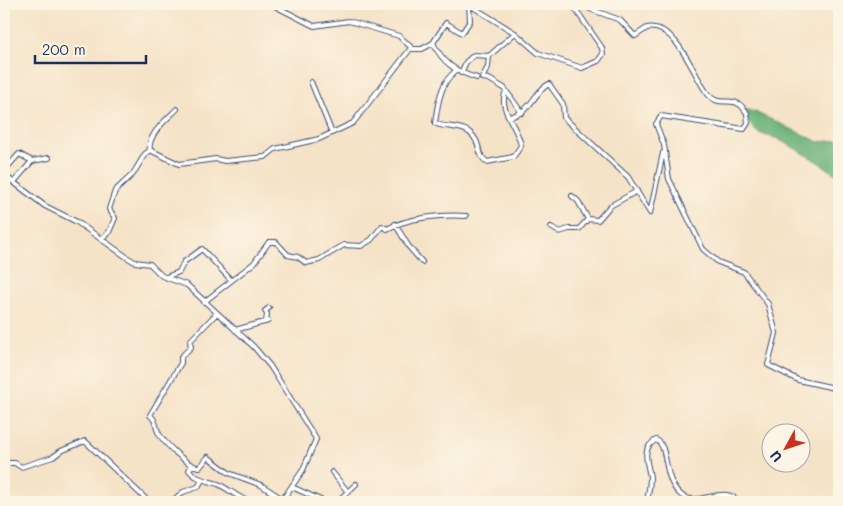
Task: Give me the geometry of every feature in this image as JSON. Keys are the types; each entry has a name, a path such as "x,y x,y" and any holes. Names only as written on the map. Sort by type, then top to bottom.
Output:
{"street":[{"path":"271,4 311,25 324,26 351,21 399,36 411,48 422,49 439,38 446,23 462,32 470,21 468,4"},
{"path":"468,4 515,33 538,53 556,57 574,67 582,68 598,61 603,54 602,48 572,4"},
{"path":"584,4 590,9 620,20 634,36 647,28 661,30 681,48 709,95 717,102 739,104 749,115 748,123 744,129 661,116 656,124 664,145 669,179 703,249 718,262 744,272 758,287 768,304 776,334 768,365 798,380 839,389"},
{"path":"515,33 489,56 488,67 482,78 489,79 506,91 522,113"},
{"path":"434,43 442,59 456,70 477,78"},
{"path":"150,150 179,164 216,159 226,161 265,157 275,149 303,144 353,123 411,48"},
{"path":"462,73 466,62 474,55 489,56"},
{"path":"456,70 447,80 438,103 440,108 436,124 445,124 467,131 478,142 483,159 489,162 514,156 521,147 520,138 511,124 510,117 503,104 506,91"},
{"path":"311,82 332,132"},
{"path":"510,117 522,113 549,84 563,104 564,118 621,169 631,180 648,211 651,213 664,150"},
{"path":"101,239 109,232 115,218 109,209 115,191 133,174 145,154 150,150 153,137 177,109"},
{"path":"4,171 19,154 32,161 49,158"},
{"path":"14,182 32,161"},
{"path":"4,175 45,206 77,222 134,262 150,264 166,277 187,285 204,302 217,313 235,330 270,366 304,422 315,434 316,439 311,452 282,501 261,485 231,474 208,457 200,467 192,465 162,437 155,420 150,414 182,363 181,357 191,347 190,341 217,313"},
{"path":"588,219 598,220 610,206 637,191"},
{"path":"572,196 578,201 588,219"},
{"path":"204,302 254,262 269,242 276,242 288,255 298,257 306,263 319,260 344,245 361,246 371,240 382,226 386,229 395,224 442,215 466,216"},
{"path":"551,228 557,233 569,229 579,229 588,219"},
{"path":"395,224 409,247 422,262"},
{"path":"166,277 179,272 184,262 202,249 231,280"},
{"path":"235,330 267,322 265,311 269,308"},
{"path":"647,502 650,478 646,451 649,445 656,440 664,447 669,479 684,497 695,500 728,494 734,496 739,502"},
{"path":"4,463 15,463 21,467 53,457 61,451 85,441 149,502"},
{"path":"192,465 189,472 202,480 221,486 235,496 250,502"},
{"path":"332,472 348,492"},
{"path":"172,502 183,492 198,487 202,480"},
{"path":"337,502 356,484"},
{"path":"292,486 325,502"}],"green space":[{"path":"738,107 755,112 819,142 838,140 839,177 786,143 756,131"}]}
